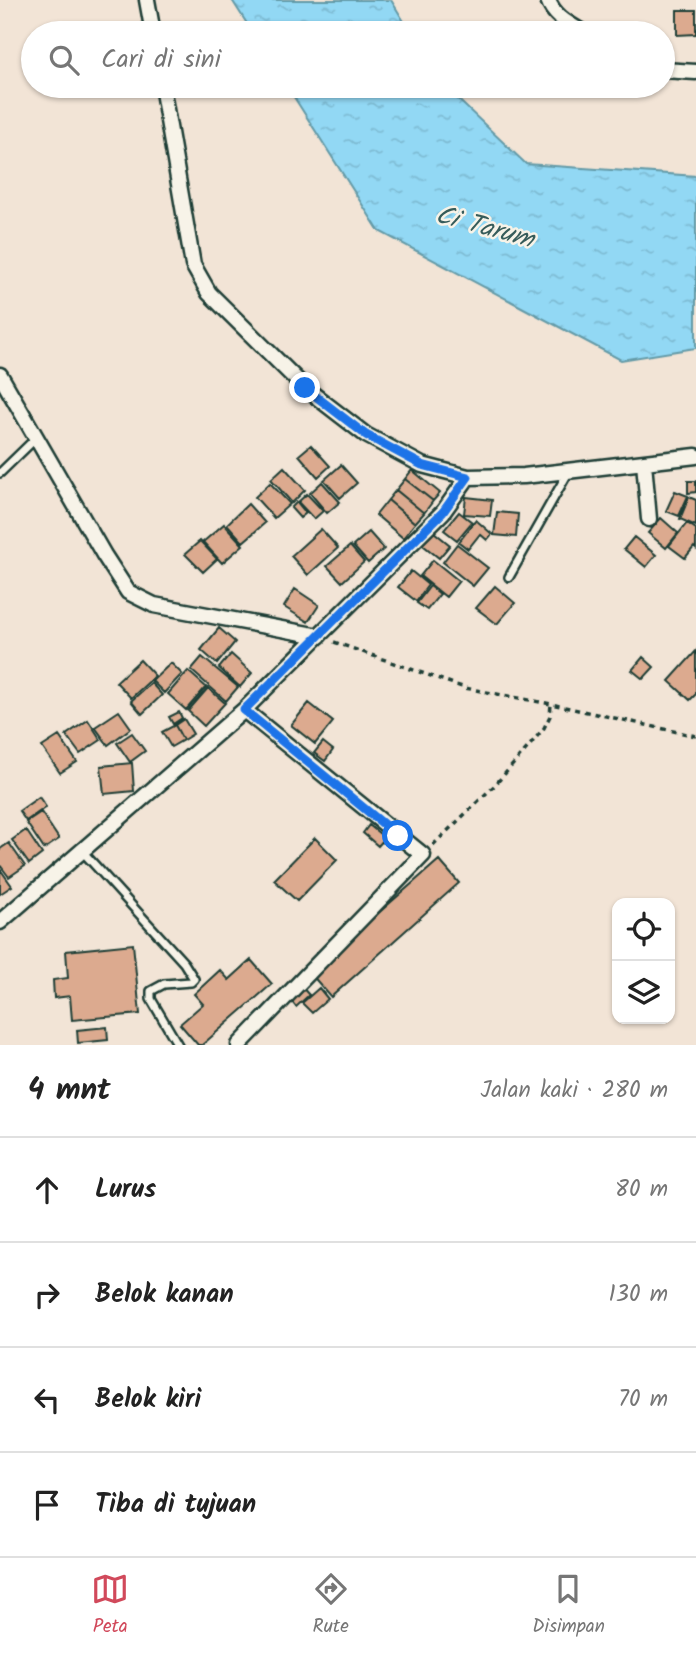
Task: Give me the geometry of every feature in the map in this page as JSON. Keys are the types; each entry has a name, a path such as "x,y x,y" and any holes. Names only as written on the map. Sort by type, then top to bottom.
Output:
{"street":[{"path":"147,0 151,21"},
{"path":"548,0 563,21"},
{"path":"675,71 696,72"},
{"path":"164,98 193,265 208,293 305,388 366,435 422,465 468,477 524,476 696,456"},
{"path":"0,375 128,592 154,605 319,636"},
{"path":"644,463 649,519"},
{"path":"0,922 244,710 443,512 468,477"},
{"path":"239,1045 423,855 244,710"}],"lane":[{"path":"0,473 36,438"},
{"path":"509,577 569,471"},
{"path":"82,851 184,963 194,979 191,982 156,986 151,991 151,999 178,1045"}],"path":[{"path":"319,636 465,688 696,736"},
{"path":"423,855 495,785 530,745 544,728 550,716 551,704"}],"water":[{"path":"232,0 391,0 404,21 245,21"},
{"name":"Ci Tarum","path":"295,98 457,98 526,164 696,176 696,348 621,360 379,231"}],"building":[{"path":"677,10 696,10 696,34 677,35"},
{"path":"311,445 330,466 318,477 299,455"},
{"path":"341,465 357,483 340,498 324,480"},
{"path":"284,467 305,490 292,503 271,479"},
{"path":"412,470 440,493 433,501 405,479"},
{"path":"405,479 433,501 424,513 396,490"},
{"path":"688,481 696,481 696,492 688,493"},
{"path":"322,482 340,502 327,513 310,493"},
{"path":"270,483 290,504 274,518 255,497"},
{"path":"396,490 424,513 415,523 388,500"},
{"path":"675,491 688,496 679,516 666,511"},
{"path":"307,494 323,511 314,519 298,502"},
{"path":"466,497 492,500 490,516 464,514"},
{"path":"689,497 696,500 696,526 680,519"},
{"path":"388,500 415,523 403,538 376,515"},
{"path":"297,502 306,513 300,518 291,508"},
{"path":"248,504 265,523 243,542 227,524"},
{"path":"459,512 472,522 457,540 444,530"},
{"path":"497,512 518,514 516,537 494,535"},
{"path":"661,518 678,533 666,548 648,533"},
{"path":"476,520 492,534 487,540 480,534 468,549 459,542"},
{"path":"687,523 696,529 696,549 694,547 685,558 669,546"},
{"path":"224,524 243,545 222,563 203,542"},
{"path":"429,528 450,545 439,558 418,541"},
{"path":"321,529 338,548 308,575 291,556"},
{"path":"369,532 384,549 368,563 353,546"},
{"path":"634,537 656,555 646,567 624,549"},
{"path":"200,541 217,559 203,572 185,554"},
{"path":"457,544 488,568 473,586 443,562"},
{"path":"350,546 364,562 342,582 327,566"},
{"path":"433,560 459,581 446,597 420,576"},
{"path":"411,571 428,585 416,601 398,587"},
{"path":"430,586 440,594 427,610 417,603"},
{"path":"495,586 515,603 497,624 476,608"},
{"path":"295,589 319,605 308,622 284,607"},
{"path":"219,628 235,642 217,664 201,650"},
{"path":"696,651 696,694 690,700 669,681"},
{"path":"231,654 252,673 240,687 219,668"},
{"path":"202,657 238,687 226,701 191,670"},
{"path":"643,657 654,667 643,679 632,670"},
{"path":"140,660 155,676 131,698 116,682"},
{"path":"171,663 182,674 164,693 152,681"},
{"path":"188,671 206,687 186,710 168,694"},
{"path":"151,683 162,695 142,714 131,701"},
{"path":"208,688 225,703 204,726 188,711"},
{"path":"309,703 333,722 315,744 291,725"},
{"path":"119,711 131,728 108,745 95,727"},
{"path":"179,712 182,718 173,724 169,717"},
{"path":"184,719 193,734 183,740 175,725"},
{"path":"88,720 101,740 80,754 66,735"},
{"path":"175,725 183,740 171,747 162,732"},
{"path":"132,733 145,751 130,762 117,743"},
{"path":"59,736 77,762 60,773 42,747"},
{"path":"323,742 333,750 325,761 314,753"},
{"path":"132,763 134,791 104,794 101,766"},
{"path":"39,797 46,807 26,821 19,811"},
{"path":"41,812 59,839 44,849 26,822"},
{"path":"369,825 385,838 378,846 363,833"},
{"path":"26,830 42,854 29,864 12,840"},
{"path":"315,838 337,860 297,901 274,880"},
{"path":"9,843 25,866 9,877 0,865 0,849"},
{"path":"439,860 459,883 331,997 310,973"},
{"path":"0,869 12,886 0,894"},
{"path":"133,944 140,1014 72,1020 70,996 54,998 53,980 68,978 66,951"},
{"path":"251,960 272,984 202,1045 198,1045 180,1024 203,1004 194,994 220,970 229,980"},
{"path":"300,985 309,995 296,1007 287,996"},
{"path":"319,988 328,999 312,1013 302,1003"},
{"path":"107,1027 108,1040 78,1043 77,1030"}],"route":[{"path":"305,388 366,435 422,465 468,477 443,512 244,710 398,836"}]}
